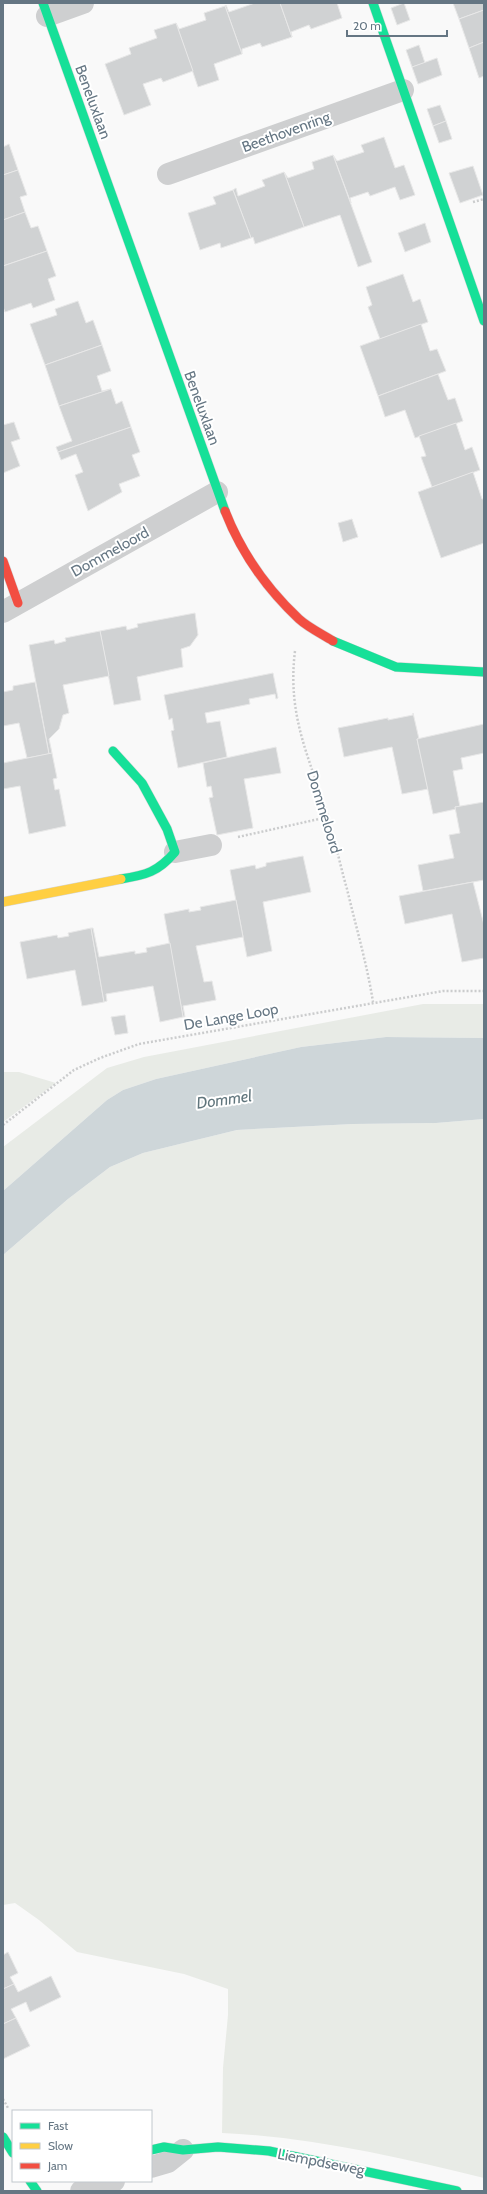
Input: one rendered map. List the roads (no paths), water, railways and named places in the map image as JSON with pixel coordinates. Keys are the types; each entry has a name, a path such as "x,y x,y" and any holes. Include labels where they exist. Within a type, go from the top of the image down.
{"street":[{"path":"45,10 84,3"},
{"path":"373,3 484,321"},
{"name":"Beneluxlaan","path":"45,10 217,492 234,534 259,575 300,620 340,645 396,667 484,672"},
{"name":"Beethovenring","path":"168,174 404,90"},
{"name":"Dommeloord","path":"11,607 217,492"},
{"path":"3,561 11,607"},
{"path":"113,750 142,783 167,829 175,852"},
{"path":"3,902 144,875 163,866 175,852 211,845"},
{"path":"3,2137 12,2151"},
{"name":"Liempdseweg","path":"152,2150 164,2147 184,2150 218,2147 270,2151 457,2191"},
{"path":"152,2167 168,2162 184,2150"},
{"path":"31,2182 36,2191"},
{"path":"81,2191 87,2182"},
{"path":"81,2191 100,2190 112,2182"}],"water":[{"name":"Dommel","path":"386,1037 484,1038 484,1119 436,1123 353,1124 237,1130 143,1153 110,1167 68,1199 3,1255 3,1191 107,1100 123,1090 156,1079 301,1047"}]}
